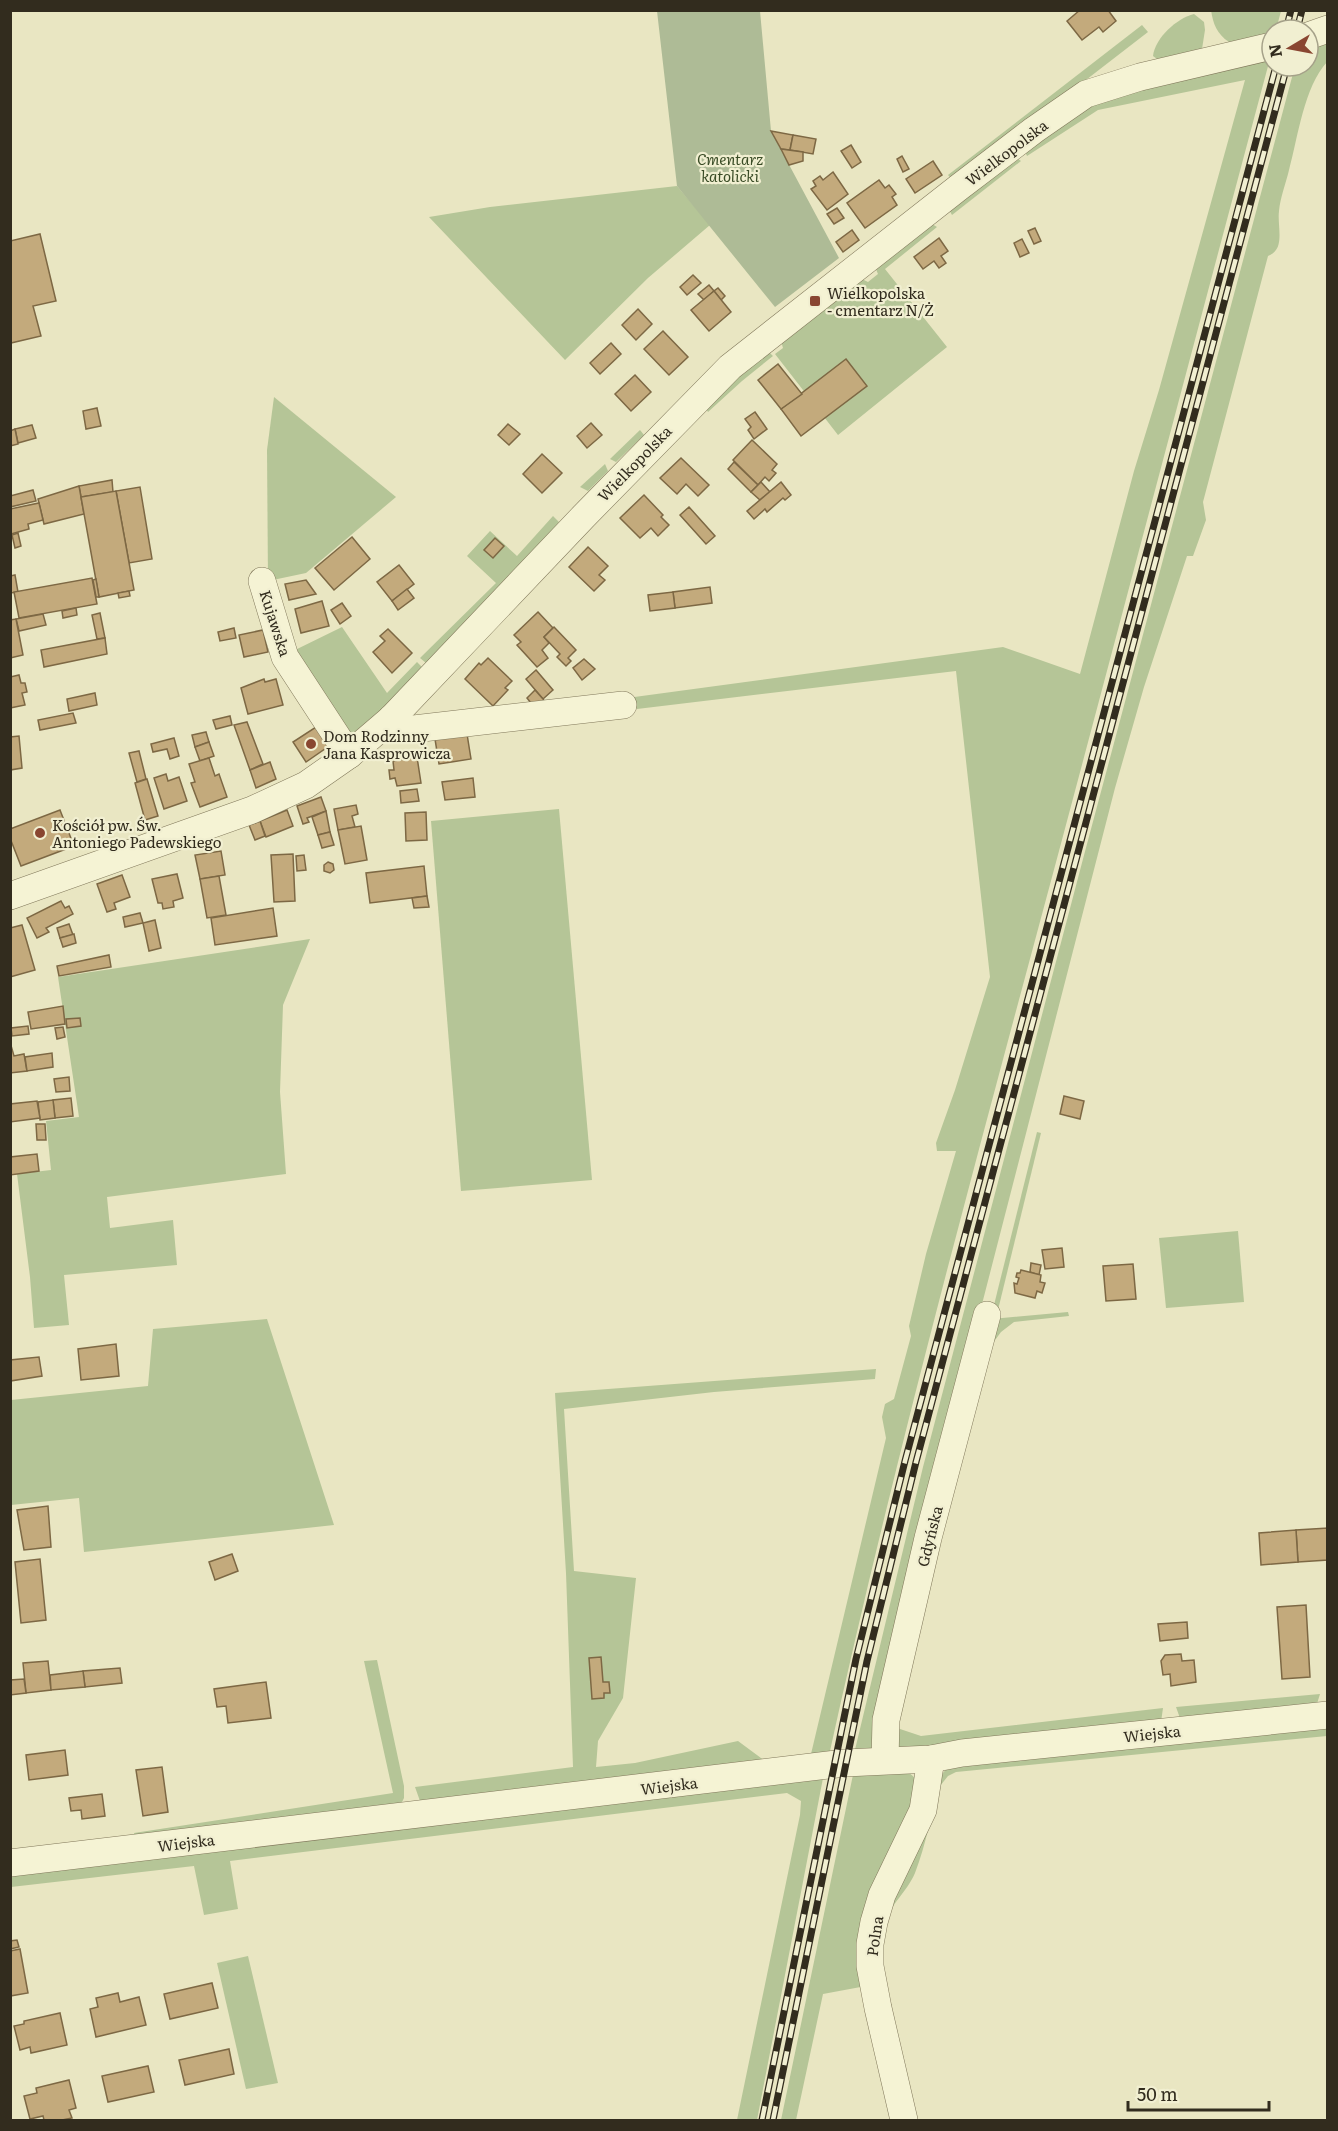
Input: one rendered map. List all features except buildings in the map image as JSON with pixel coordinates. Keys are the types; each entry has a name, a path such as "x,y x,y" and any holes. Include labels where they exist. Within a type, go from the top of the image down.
{"street":[{"name":"Wielkopolska","path":"10,896 252,810 306,785 349,755 391,719 583,517 730,367 958,188 1086,94 1140,77 1260,49"},
{"name":"Kujawska","path":"262,581 285,657 349,755"},
{"path":"391,719 405,730 623,705"},
{"name":"Gdyńska","path":"885,1760 888,1708 928,1538 987,1315"},
{"name":"Wiejska","path":"10,1863 885,1760 931,1759 974,1752 1328,1715"},
{"name":"Polna","path":"904,2121 878,2008 870,1966 870,1944 882,1895 922,1810 931,1759"}],"green space":[{"path":"1211,10 1281,11 1279,18 1260,18 1260,38 1229,42 1221,36"},
{"name":"Cmentarz katolicki","path":"657,11 760,11 771,131 839,258 775,307 677,186"},
{"path":"1194,14 1204,22 1202,49 1157,59 1153,56 1162,36 1174,24"},
{"path":"1142,25 1148,32 954,182 948,175"},
{"path":"1327,39 1327,62 1320,71 1320,42"},
{"path":"1260,58 1260,78 1265,78 938,1304 881,1531 828,1760 420,1801 415,1787 573,1767 566,1573 555,1393 876,1369 875,1379 714,1392 564,1409 574,1571 636,1578 623,1698 598,1741 596,1767 635,1763 738,1741 765,1761 811,1754 886,1438 882,1417 885,1404 894,1399 911,1336 909,1326 926,1254 956,1151 937,1151 936,1143 990,977 956,671 637,709 627,698 1003,647 1080,674 1134,471 1159,390 1245,80 1098,110 1027,156 1024,149 1095,102"},
{"path":"1292,78 1316,78 1307,98 1281,201 1279,243 1274,253 1268,256 1203,502 1206,520 1193,556 1187,556 1144,687 1115,788 939,1471 878,1746 853,1758 923,1467"},
{"path":"1014,156 1021,161 952,215 948,208"},
{"path":"677,186 710,225 648,278 565,360 429,217 490,207"},
{"path":"932,224 937,227 885,269 947,347 838,435 775,354 783,348 781,341 862,279 868,282 878,274 875,267"},
{"path":"768,351 773,356 708,412 705,407"},
{"path":"274,397 396,497 306,573 268,581 267,450"},
{"path":"640,430 644,435 616,462 610,459"},
{"path":"605,464 608,471 588,491 580,487"},
{"path":"553,516 559,522 502,587 426,663 420,658 496,583 467,556 490,531 517,556"},
{"path":"342,627 387,693 417,662 422,667 391,701 346,740 291,652"},
{"path":"559,809 592,1180 461,1191 431,821"},
{"path":"310,939 283,1005 280,1092 286,1174 107,1197 110,1228 173,1220 177,1265 64,1275 69,1325 34,1328 17,1174 51,1170 46,1121 79,1117 58,977"},
{"path":"1037,1132 1041,1133 998,1310 993,1309"},
{"path":"1238,1231 1244,1302 1166,1308 1159,1238"},
{"path":"1068,1312 1069,1316 1014,1322 1001,1332 979,1362 992,1319"},
{"path":"267,1319 334,1525 84,1552 79,1498 11,1505 11,1400 148,1386 153,1329"},
{"path":"377,1660 404,1786 404,1798 401,1804 135,1842 134,1833 393,1793 364,1661"},
{"path":"1320,1694 1316,1707 1181,1721 1176,1707"},
{"path":"1163,1708 1161,1722 905,1750 897,1748 891,1726 921,1736"},
{"path":"1327,1725 1327,1736 956,1772 948,1776 940,1786 915,1873 887,1917 882,1944 882,1968 886,1995 891,2022 918,2120 914,2120 887,2022 882,1995 878,1945 883,1910 922,1826 934,1786 945,1771 953,1765 964,1762"},
{"path":"854,1770 906,1770 915,1778 918,1786 866,1986 823,1994 796,2120 781,2120"},
{"path":"824,1773 757,2120 737,2120 800,1815 801,1801 787,1793 230,1861 238,1909 204,1915 194,1866 11,1887 10,1872"},
{"path":"248,1956 278,2083 246,2089 217,1963"}],"railway":[{"path":"1289,18 1291,10"},
{"path":"1300,18 1302,10"},
{"path":"762,2120 856,1659 905,1461 1273,78"},
{"path":"773,2120 867,1661 916,1462 1284,78"}],"place":[{"name":"Wielkopolska - cmentarz N/Ż","path":"815,301"},
{"name":"Dom Rodzinny Jana Kasprowicza","path":"311,744"},
{"name":"Kościół pw. Św. Antoniego Padewskiego","path":"40,833"}]}
